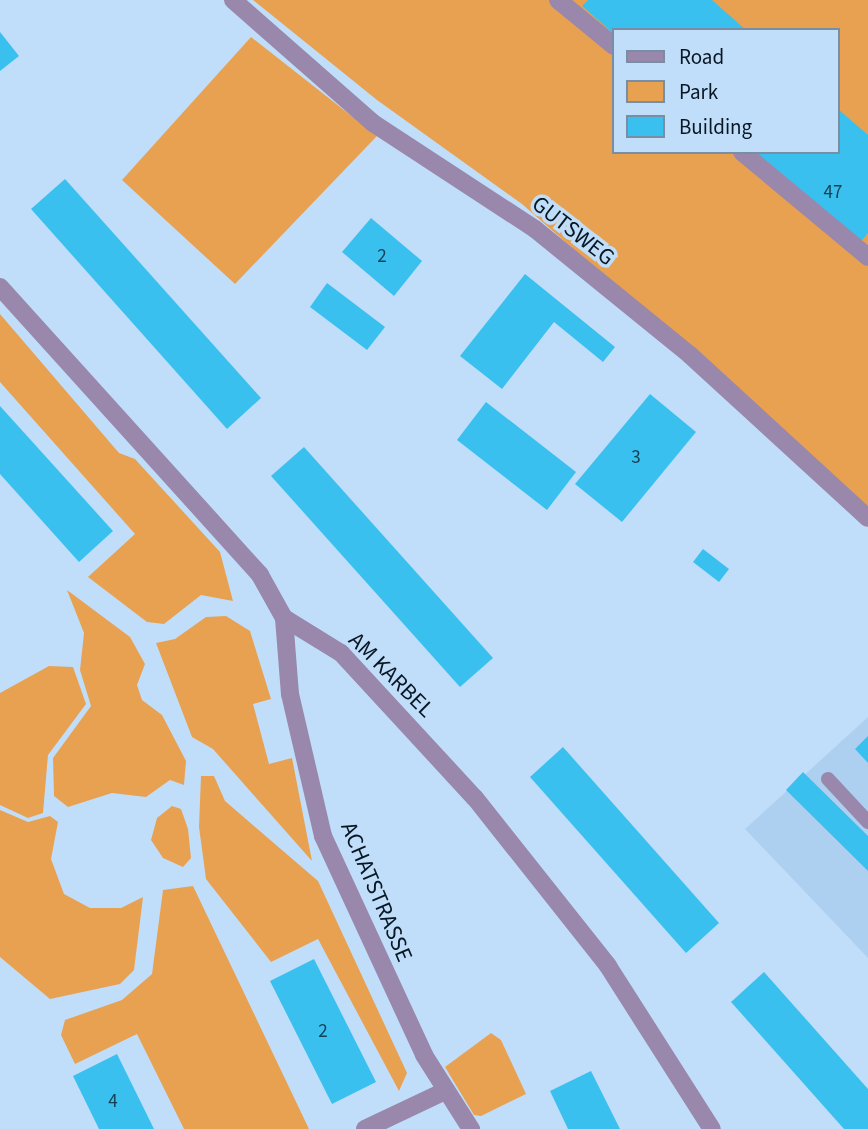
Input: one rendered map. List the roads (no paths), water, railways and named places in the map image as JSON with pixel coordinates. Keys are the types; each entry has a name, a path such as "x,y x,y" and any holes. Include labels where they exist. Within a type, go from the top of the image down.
{"street":[{"name":"GUTSWEG","path":"233,0 373,123 535,229 690,355 868,518"},
{"path":"558,0 612,44"},
{"path":"745,154 868,257"},
{"name":"AM KARBEL","path":"0,287 260,575 284,618 341,653 475,797 608,966 712,1129"},
{"name":"ACHATSTRASSE","path":"284,618 290,694 323,836 350,903 443,1092 471,1129"},
{"path":"365,1129 443,1092"}],"lane":[{"path":"828,779 868,822"}]}
